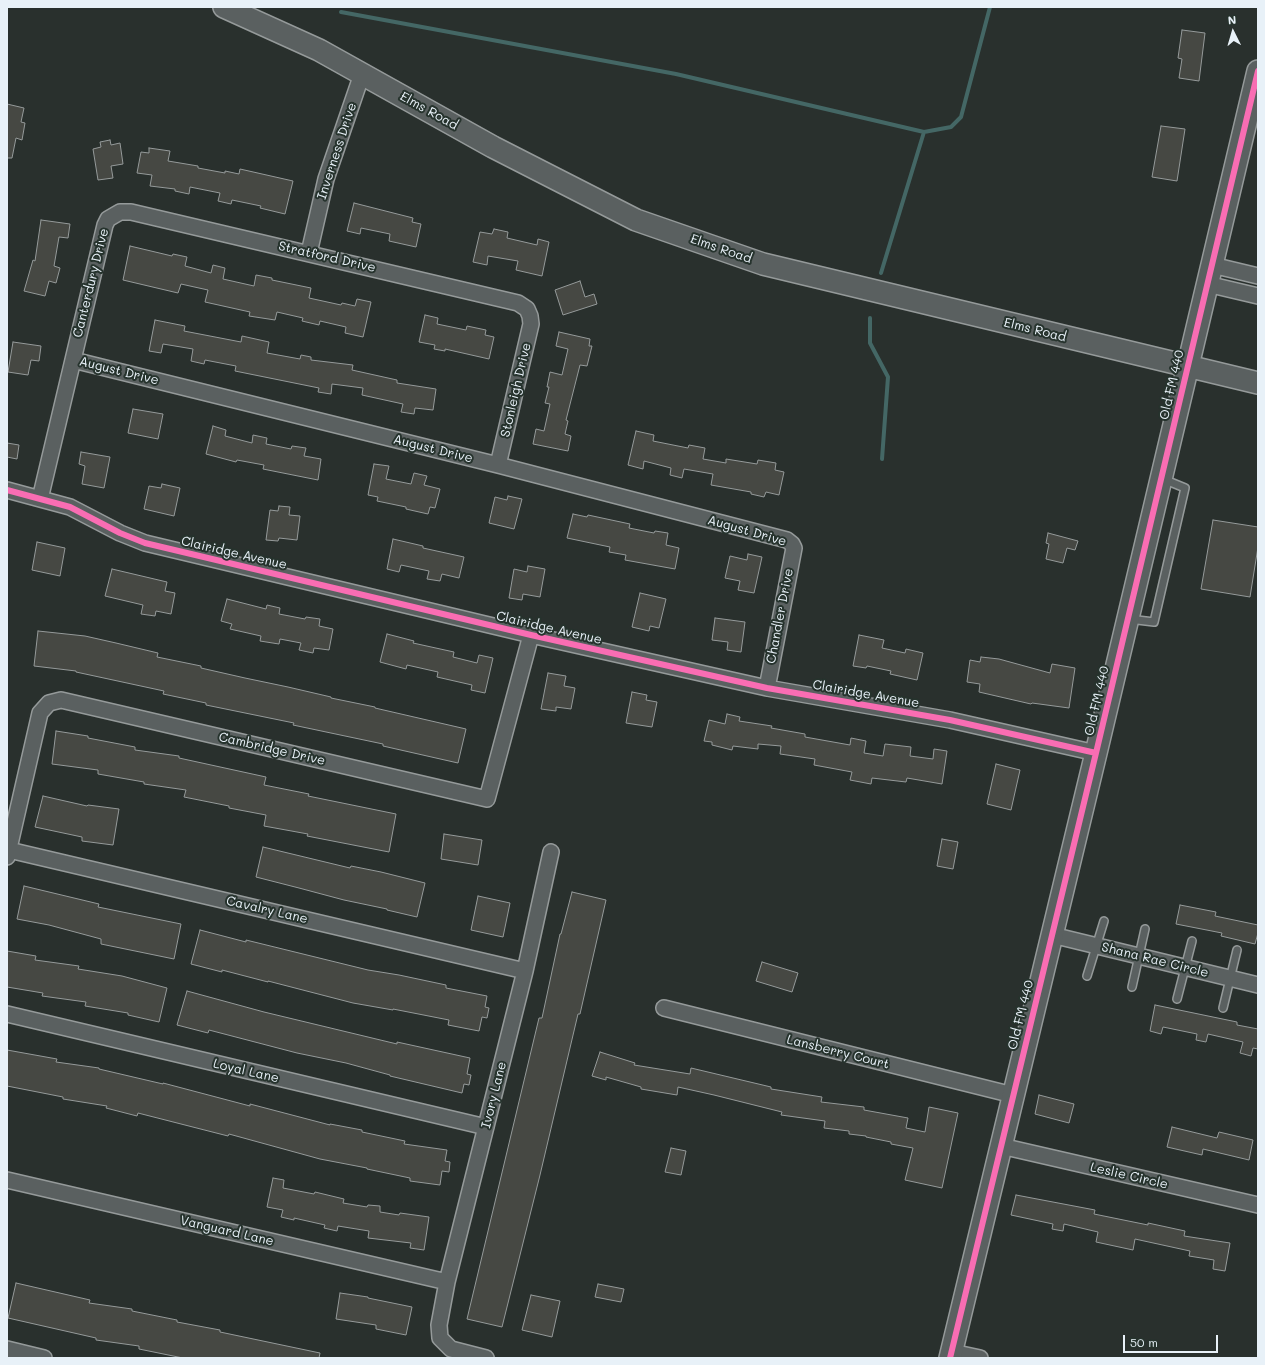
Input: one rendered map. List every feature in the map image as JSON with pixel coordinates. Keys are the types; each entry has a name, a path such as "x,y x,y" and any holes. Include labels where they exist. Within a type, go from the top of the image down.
{"street":[{"name":"Elms Road","path":"224,7 319,50 493,147 636,220 763,264 1258,383"},
{"name":"Old FM 440","path":"951,1355 1258,71"},
{"name":"Inverness Drive","path":"309,253 326,179 362,74"},
{"name":"Stratford Drive","path":"118,213 131,212 518,303 527,309 530,316"},
{"name":"Canterdury Drive","path":"40,499 105,225 108,219 118,213"},
{"path":"1210,275 1258,276"},
{"path":"1210,275 1258,296"},
{"name":"Stonleigh Drive","path":"498,465 531,324 530,316"},
{"name":"August Drive","path":"73,360 498,465 787,540 792,544"},
{"name":"Clairidge Avenue","path":"7,490 70,507 120,533 145,543 530,635 766,688 950,720 1096,753"},
{"name":"Chandler Drive","path":"766,688 794,548 792,544"},
{"name":"Cambridge Drive","path":"8,853 40,713 49,703 61,700 487,799 530,635"},
{"name":"Ivory Lane","path":"486,1358 451,1349 440,1338 439,1325 447,1282 525,970 552,852"},
{"name":"Cavalry Lane","path":"8,853 525,970"},
{"name":"Shana Rae Circle","path":"1052,935 1258,985"},
{"name":"Lansberry Court","path":"664,1008 1013,1095"},
{"name":"Loyal Lane","path":"7,1014 486,1127"},
{"name":"Leslie Circle","path":"1001,1146 1258,1205"},
{"name":"Vanguard Lane","path":"7,1180 447,1282"},
{"path":"7,1349 44,1358"},
{"path":"951,1355 980,1358"}],"lane":[{"path":"1087,976 1104,921"},
{"path":"1132,987 1145,929"},
{"path":"1177,999 1192,941"},
{"path":"1223,1008 1237,950"}],"building":[{"path":"1182,30 1205,33 1199,81 1179,78 1182,59 1178,58"},
{"path":"7,104 24,108 21,122 25,123 22,140 16,138 12,158 7,158"},
{"path":"1161,126 1185,129 1177,181 1152,177"},
{"path":"110,140 111,145 120,143 123,164 111,166 113,178 98,180 93,149 101,147 100,142"},
{"path":"149,148 170,151 168,161 198,166 198,168 239,174 240,169 293,181 285,214 260,208 261,206 232,200 231,204 218,201 220,193 190,187 189,194 175,191 175,189 150,186 152,175 137,173 141,152 149,153"},
{"path":"354,203 413,218 412,222 421,224 416,247 389,241 390,234 361,228 360,234 347,231"},
{"path":"41,220 70,224 68,238 59,237 54,266 60,268 56,283 49,281 45,296 24,291 33,260 35,261"},
{"path":"494,229 508,232 507,238 537,245 538,239 549,242 542,276 516,270 518,261 488,256 487,265 473,262 480,232 492,234"},
{"path":"130,246 172,256 173,254 187,257 185,266 211,273 213,265 225,268 223,279 254,286 256,275 311,288 309,298 341,305 342,303 355,306 357,299 371,302 363,337 345,333 346,327 320,321 319,325 302,321 303,318 277,312 275,320 249,316 250,312 205,302 208,290 181,284 178,293 123,280"},
{"path":"580,281 585,297 594,294 597,304 563,315 555,290"},
{"path":"425,315 438,318 437,324 466,330 467,326 486,330 485,335 494,337 489,359 445,349 445,351 434,349 435,345 419,342"},
{"path":"155,320 185,326 184,331 241,342 242,336 269,342 267,353 300,359 301,355 311,357 311,360 353,365 352,370 397,380 397,383 436,389 433,410 415,408 414,414 401,412 403,404 362,395 363,388 332,384 331,394 318,392 319,388 235,371 236,366 205,360 204,364 191,361 193,349 163,344 161,353 149,351"},
{"path":"559,332 590,339 589,346 592,346 587,366 580,365 566,420 568,421 565,434 571,436 568,451 533,444 536,429 544,431 550,404 545,403 549,387 547,387 550,372 562,375 568,349 556,346"},
{"path":"13,342 41,346 39,361 31,360 28,375 8,372"},
{"path":"133,409 163,414 158,439 128,433"},
{"path":"213,426 226,430 225,436 252,443 253,435 267,438 266,444 291,449 292,446 306,448 304,456 321,459 318,480 263,469 264,465 237,460 236,462 206,454"},
{"path":"636,431 654,435 653,441 688,448 689,445 705,448 703,459 726,463 726,459 757,464 758,460 776,463 775,470 784,472 779,495 766,492 764,497 751,494 751,492 711,485 713,474 684,469 682,478 670,475 671,468 644,461 643,469 628,465"},
{"path":"7,443 19,445 17,459 7,457"},
{"path":"81,452 110,457 104,488 82,484 85,466 79,464"},
{"path":"374,464 389,466 386,479 411,484 414,473 427,476 424,485 440,489 435,508 430,507 428,514 406,509 406,507 377,501 378,497 368,495"},
{"path":"162,484 180,488 174,516 144,509 149,486 161,488"},
{"path":"508,496 522,499 514,529 489,523 495,497 507,500"},
{"path":"279,506 290,507 289,515 300,516 297,540 279,538 278,541 266,540 270,510 278,511"},
{"path":"573,514 587,517 588,515 630,524 629,528 654,533 655,531 668,533 666,545 679,548 675,569 625,560 626,555 609,552 610,547 567,538"},
{"path":"1213,520 1258,527 1258,547 1250,597 1201,589"},
{"path":"1048,533 1078,541 1075,550 1067,548 1063,563 1046,559 1049,544 1046,543"},
{"path":"393,539 423,546 423,548 464,557 459,578 442,574 440,581 427,579 429,571 401,565 399,572 387,569"},
{"path":"37,542 65,548 60,576 32,570"},
{"path":"748,554 762,557 754,593 738,590 740,581 725,578 730,556 747,560"},
{"path":"528,566 545,569 540,597 523,594 522,600 509,598 514,569 527,572"},
{"path":"112,569 167,582 165,591 175,593 171,614 156,611 155,616 141,614 143,605 105,596"},
{"path":"640,593 666,599 659,628 650,626 649,631 632,627"},
{"path":"227,599 266,609 267,605 280,608 279,614 305,619 306,617 320,619 319,626 333,629 329,650 314,648 313,653 299,650 301,643 280,639 279,644 260,641 261,636 230,629 232,624 221,621"},
{"path":"715,618 745,622 741,652 727,650 728,642 712,640"},
{"path":"38,631 85,636 116,643 158,653 157,657 201,666 201,668 466,729 458,763 383,746 383,744 293,725 294,723 206,705 206,703 163,694 164,691 76,671 34,666"},
{"path":"387,634 414,641 413,643 454,652 453,657 477,663 479,655 493,658 485,693 471,690 472,685 437,677 438,672 407,665 406,669 380,662"},
{"path":"859,635 884,640 882,648 905,653 906,649 923,653 917,680 890,674 891,671 867,666 866,668 853,666"},
{"path":"981,657 999,659 1050,673 1052,664 1075,668 1069,708 1031,704 979,692 980,684 967,682 970,660 980,662"},
{"path":"548,673 566,676 564,686 575,688 571,709 556,707 556,711 541,709"},
{"path":"632,692 647,695 646,700 657,702 652,727 626,723"},
{"path":"727,714 740,717 739,721 772,726 771,728 805,734 805,737 850,745 851,738 866,741 864,753 883,756 885,744 911,747 910,756 933,759 934,749 947,751 942,784 907,778 906,782 872,778 871,784 850,780 852,772 814,765 815,759 780,754 781,746 758,744 758,749 733,746 732,750 712,745 712,742 704,741 709,720 725,724"},
{"path":"56,731 88,736 88,738 135,747 135,750 179,756 179,758 266,777 264,785 309,794 308,796 396,814 389,852 264,826 266,815 184,797 186,790 144,784 144,782 98,774 98,770 52,764"},
{"path":"996,764 1020,770 1011,810 987,804"},
{"path":"43,796 87,806 119,809 113,845 82,841 82,837 35,827"},
{"path":"444,834 482,840 478,865 441,859"},
{"path":"942,839 958,842 953,869 937,866"},
{"path":"263,847 350,868 351,866 381,872 425,883 417,917 256,877"},
{"path":"24,886 99,904 98,907 181,924 174,959 101,944 101,939 49,925 17,919"},
{"path":"572,892 606,900 580,1014 578,1014 502,1327 467,1319 539,1018 542,1018 560,934"},
{"path":"478,896 510,903 503,937 471,930"},
{"path":"1180,905 1216,912 1215,916 1258,925 1258,933 1255,944 1221,936 1222,933 1176,924"},
{"path":"200,930 368,970 446,985 446,988 487,996 485,1007 489,1008 487,1018 482,1017 479,1031 448,1025 449,1020 353,1003 268,981 191,964"},
{"path":"7,951 36,956 35,960 79,966 78,969 122,976 167,988 159,1022 128,1015 128,1013 85,1006 86,1002 42,996 43,993 7,987"},
{"path":"762,962 798,973 792,992 756,981"},
{"path":"187,991 264,1012 397,1044 397,1042 470,1058 467,1074 471,1075 469,1085 464,1084 462,1093 209,1030 208,1033 177,1025"},
{"path":"1155,1005 1237,1022 1237,1025 1258,1029 1258,1049 1253,1048 1251,1056 1240,1053 1243,1042 1208,1034 1206,1042 1196,1040 1197,1034 1163,1027 1161,1034 1150,1031"},
{"path":"7,1050 57,1059 56,1062 99,1068 250,1106 250,1104 330,1125 362,1130 362,1132 405,1141 404,1144 447,1150 445,1161 450,1162 449,1172 442,1171 440,1185 410,1181 410,1178 320,1159 229,1134 228,1136 138,1113 137,1116 106,1108 107,1106 63,1099 63,1097 7,1086"},
{"path":"600,1052 635,1063 634,1065 690,1074 691,1068 771,1087 771,1089 822,1097 821,1102 864,1107 864,1110 908,1118 906,1128 925,1132 929,1107 958,1113 942,1188 905,1180 913,1148 891,1144 891,1142 866,1136 849,1134 849,1131 824,1128 825,1121 781,1115 782,1112 714,1095 678,1087 677,1095 641,1089 641,1087 606,1077 606,1080 592,1076"},
{"path":"1039,1095 1074,1104 1069,1123 1035,1114"},
{"path":"1172,1127 1217,1138 1219,1132 1253,1140 1249,1160 1203,1149 1202,1155 1167,1147"},
{"path":"671,1148 686,1151 681,1175 665,1172"},
{"path":"273,1178 284,1180 283,1188 314,1194 315,1192 344,1199 343,1203 367,1207 368,1205 380,1206 380,1212 429,1217 424,1250 410,1248 411,1243 368,1238 369,1231 338,1226 337,1231 324,1228 325,1225 294,1218 294,1220 281,1217 283,1210 267,1207"},
{"path":"1016,1195 1095,1210 1094,1214 1185,1231 1184,1236 1230,1243 1225,1271 1213,1269 1214,1260 1189,1256 1190,1251 1135,1239 1133,1250 1096,1242 1098,1232 1064,1224 1063,1231 1052,1229 1053,1224 1011,1215"},
{"path":"16,1283 90,1300 89,1303 132,1309 132,1311 177,1320 177,1322 220,1330 220,1332 320,1353 319,1358 183,1358 139,1349 139,1346 96,1340 96,1338 8,1318"},
{"path":"598,1284 624,1289 621,1302 595,1297"},
{"path":"340,1293 368,1297 412,1307 406,1335 376,1329 376,1325 336,1319"},
{"path":"531,1295 560,1301 552,1337 522,1330"}],"waterway":[{"path":"341,12 676,74 924,132 951,127 961,117 990,7"},
{"path":"881,273 924,132"},
{"path":"870,318 870,343 888,377 882,459"}],"cycle path":[{"path":"950,1358 1258,71"},
{"path":"7,490 70,507 120,533 145,543 531,635 767,688 950,720 1096,753"}]}
